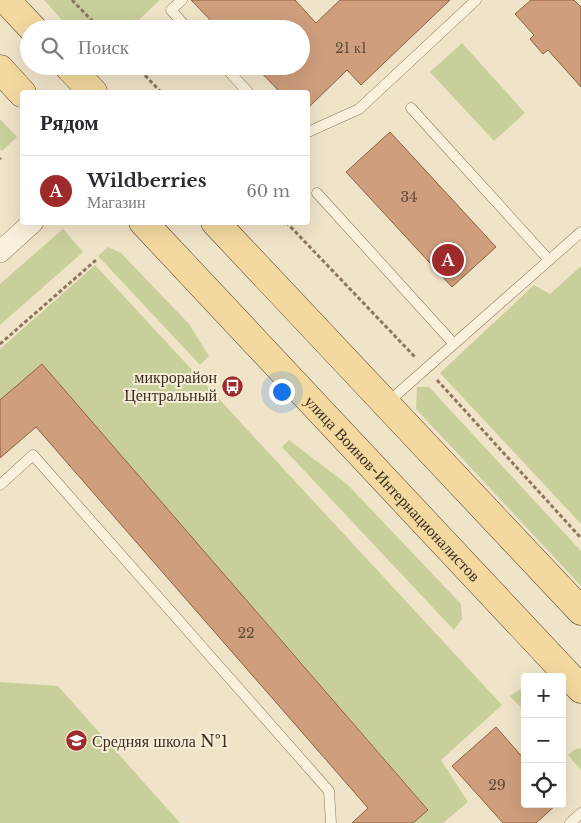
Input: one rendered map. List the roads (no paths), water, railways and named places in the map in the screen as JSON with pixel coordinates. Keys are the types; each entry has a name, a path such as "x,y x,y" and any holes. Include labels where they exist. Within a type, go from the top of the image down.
{"main road":[{"path":"6,0 25,20"},
{"path":"0,69 20,91"},
{"path":"77,75 91,90"},
{"name":"улица Воинов-Интернационалистов","path":"146,225 581,689"},
{"path":"218,225 581,611"}],"street":[{"path":"0,252 30,225"}],"lane":[{"path":"180,20 171,10 182,0"},
{"path":"310,131 359,109 476,0"},
{"path":"232,75 246,90"},
{"path":"411,108 549,260"},
{"path":"317,193 454,344"},
{"path":"386,404 581,232"},
{"path":"0,485 32,455 329,791 330,823"},
{"path":"570,823 581,814"}],"place":[{"name":"Wildberries","path":"448,260"},
{"name":"микрорайон Центральный","path":"233,386"},
{"name":"Средняя школа №1","path":"76,741"}]}
